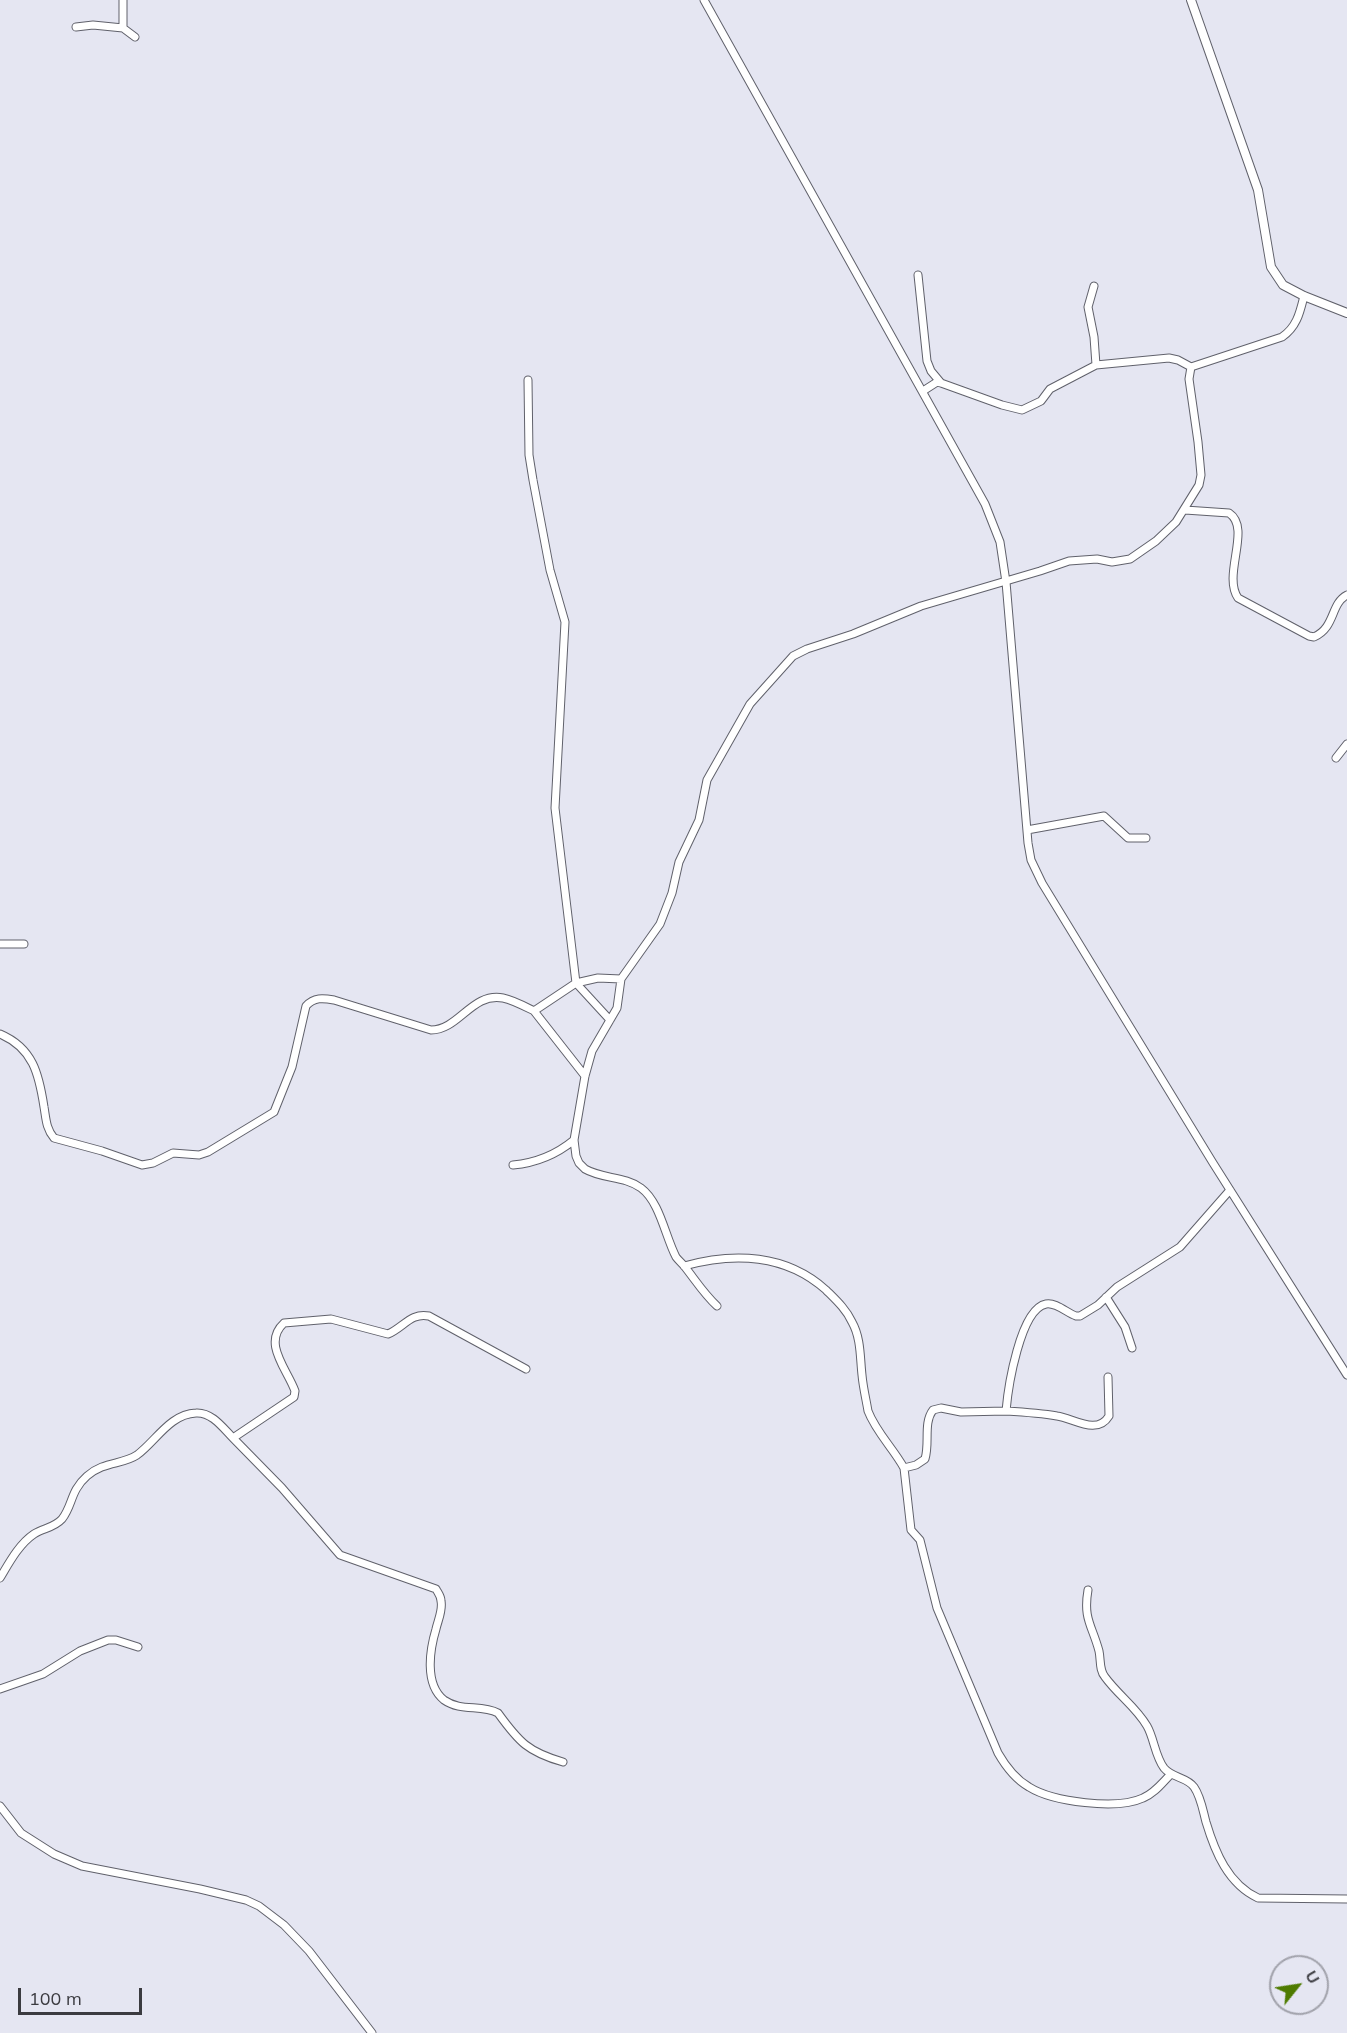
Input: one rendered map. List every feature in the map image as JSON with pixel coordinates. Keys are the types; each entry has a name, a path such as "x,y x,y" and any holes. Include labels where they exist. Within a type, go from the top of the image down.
{"street":[{"path":"123,0 123,28"},
{"path":"704,0 985,504 1000,542 1006,582 1031,860 1042,883 1230,1190 1347,1375"},
{"path":"1191,0 1258,190 1271,267 1283,285 1347,313"},
{"path":"76,27 93,25 123,28 135,37"},
{"path":"918,275 927,361 931,371 941,383"},
{"path":"1094,286 1088,307 1095,337 1096,364"},
{"path":"923,391 935,383 941,383 1022,410 1039,402 1050,389 1096,364 1169,358 1191,367 1282,337 1290,332 1298,318 1304,296"},
{"path":"717,1306 703,1293 678,1260 664,1231 656,1207 646,1193 635,1184 585,1169 576,1156 574,1140 585,1076 592,1051 618,1002 621,979 660,924 672,893 679,862 699,820 707,780 750,704 793,656 921,606 1069,561 1097,559 1112,562 1130,559 1163,535 1185,510 1199,485 1201,474 1189,379 1191,367"},
{"path":"528,380 529,455 550,570 565,622 555,808 576,983 610,1020"},
{"path":"1185,510 1233,515 1238,531 1232,582 1235,593 1239,598 1309,636 1317,636 1326,629 1340,599 1347,595"},
{"path":"1336,758 1347,744"},
{"path":"1027,830 1104,816 1128,838 1146,838"},
{"path":"0,944 24,945"},
{"path":"534,1011 576,983 598,978 621,979"},
{"path":"0,1034 21,1045 30,1057 42,1093 47,1126 54,1138 102,1151 137,1164 148,1165 173,1153 204,1155 274,1112 292,1067 306,1006 314,1000 323,998 431,1030 439,1030 448,1027 482,1000 501,998 534,1011 585,1076"},
{"path":"513,1165 549,1156 564,1149 574,1140"},
{"path":"1006,1410 1016,1352 1030,1319 1040,1307 1044,1304 1054,1304 1071,1315 1080,1316 1117,1287 1180,1247 1230,1190"},
{"path":"684,1266 721,1258 755,1257 768,1260 801,1272 818,1284 840,1303 852,1321 857,1333 871,1420 892,1447 904,1468 911,1530 919,1538 936,1608 998,1753 1013,1775 1030,1788 1044,1794 1081,1802 1120,1805 1144,1798 1171,1774"},
{"path":"1106,1297 1125,1327 1132,1348"},
{"path":"233,1438 290,1400 295,1394 274,1340 277,1331 288,1322 331,1319 388,1334 411,1318 429,1316 526,1369"},
{"path":"904,1468 926,1459 929,1417 933,1410 941,1408 962,1412 1006,1410 1060,1416 1079,1424 1097,1425 1106,1421 1109,1416 1108,1377"},
{"path":"0,1578 33,1534 55,1525 63,1517 74,1490 89,1474 105,1464 134,1457 175,1420 192,1413 205,1414 213,1418 282,1488 340,1555 436,1589 440,1594 441,1607 432,1642 430,1665 433,1683 441,1696 455,1706 498,1713 521,1743 539,1754 563,1762"},
{"path":"1088,1590 1086,1616 1099,1653 1102,1672 1140,1716 1152,1736 1162,1765 1171,1774 1189,1782 1196,1789 1210,1836 1236,1884 1245,1892 1258,1898 1347,1899"},
{"path":"0,1689 43,1674 80,1651 108,1640 116,1640 138,1647"},
{"path":"0,1806 21,1833 54,1854 82,1866 200,1889 246,1900 259,1906 284,1925 309,1951 372,2033"}]}
